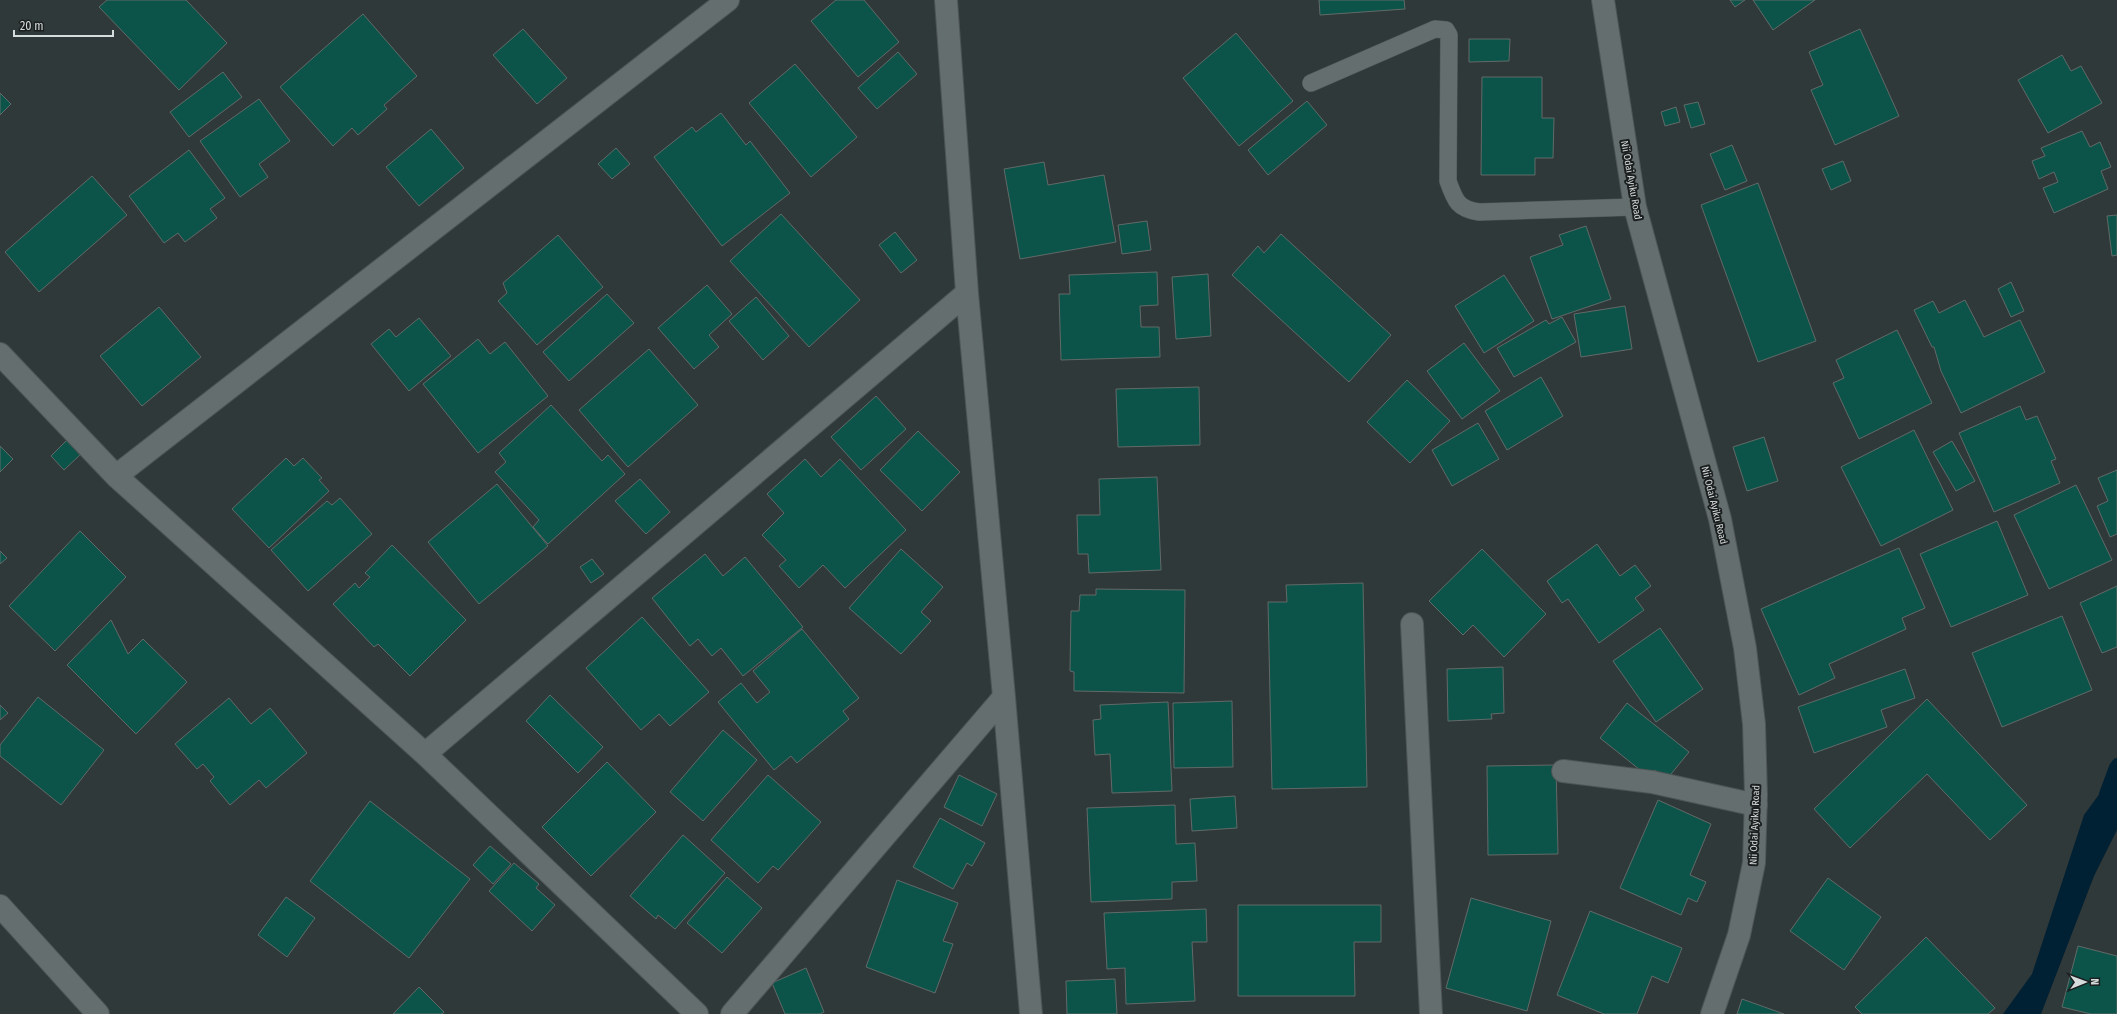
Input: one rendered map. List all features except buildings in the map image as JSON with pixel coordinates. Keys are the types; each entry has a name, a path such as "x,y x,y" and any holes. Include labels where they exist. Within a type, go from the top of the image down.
{"street":[{"path":"116,476 728,0"},
{"path":"946,0 967,293 1032,1014"},
{"name":"Nii Odai Ayiku Road","path":"1603,0 1635,207 1720,519 1745,648 1754,724 1756,805 1754,863 1738,934 1712,1014"},
{"path":"425,754 967,293"},
{"path":"0,354 116,476 425,754 697,1014"},
{"path":"1412,624 1431,1014"},
{"path":"732,1014 1004,697"},
{"path":"1563,771 1652,782 1756,805"},
{"path":"0,906 98,1014"}],"lane":[{"path":"1311,83 1435,29 1446,30 1449,36 1448,181 1454,197 1460,206 1469,211 1479,212 1635,207"}],"water":[{"path":"2117,770 2117,830 2094,876 2041,1014 2003,1014 2032,974 2084,815"}],"waterway":[{"path":"2104,794 2114,767 2117,763"}]}
